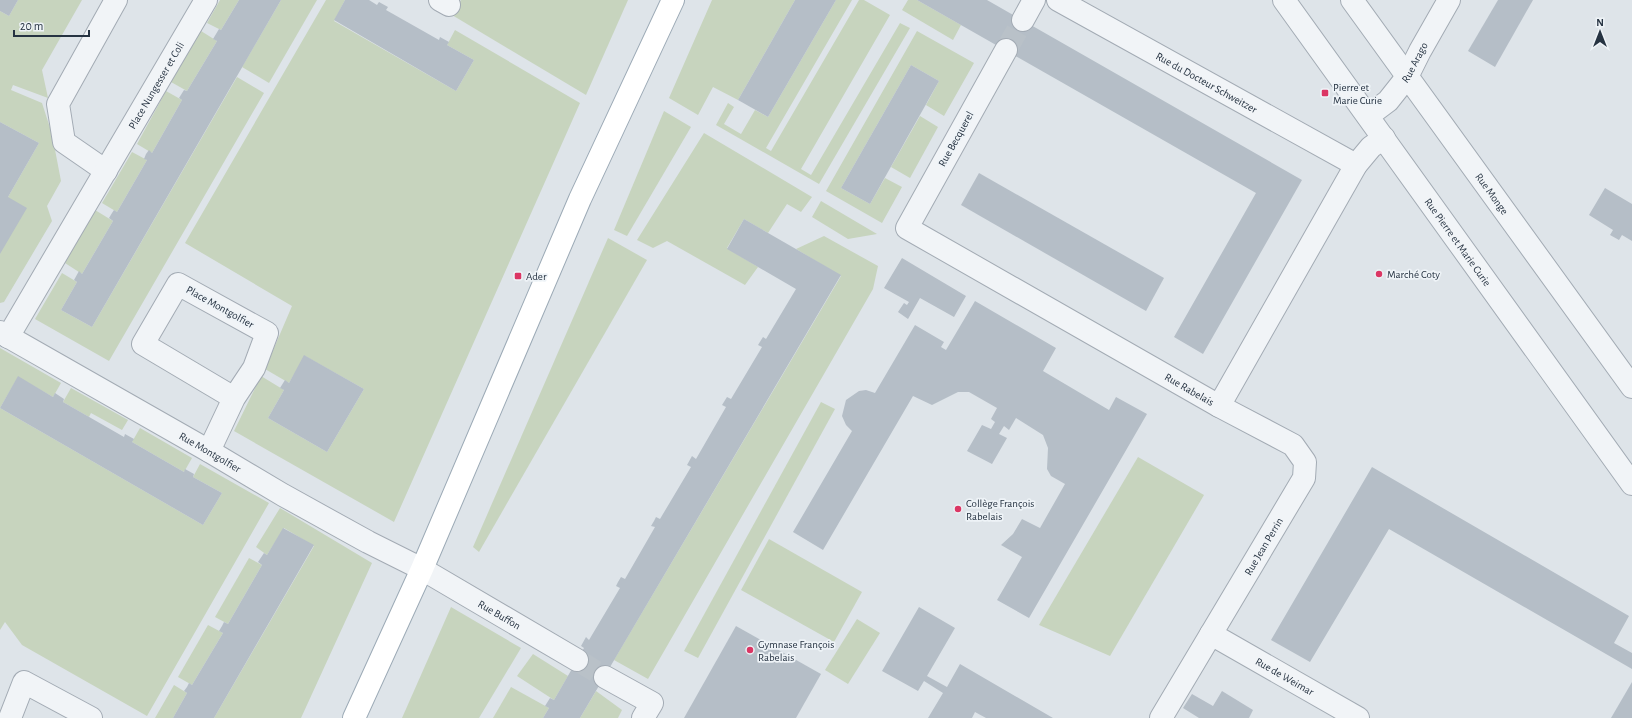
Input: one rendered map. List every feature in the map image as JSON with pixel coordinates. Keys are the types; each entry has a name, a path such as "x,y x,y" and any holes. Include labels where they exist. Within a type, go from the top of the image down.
{"main road":[{"path":"354,718 422,569 544,279 673,0"}],"street":[{"path":"106,170 64,142 58,104 116,0"},
{"name":"Place Nungesser et Coli","path":"4,335 106,170 206,0"},
{"path":"1023,20 1034,0"},
{"name":"Rue du Docteur Schweitzer","path":"1058,0 1356,165"},
{"name":"Rue Pierre et Marie Curie","path":"1284,0 1632,484"},
{"name":"Rue Monge","path":"1352,0 1631,384"},
{"name":"Rue Arago","path":"1368,116 1388,100 1407,77 1420,51 1450,0"},
{"name":"Rue Becquerel","path":"907,228 1006,50"},
{"name":"Rue Rabelais","path":"907,228 1219,406 1356,165 1371,147 1384,138"},
{"name":"Place Montgolfier","path":"210,451 234,398 254,368 267,333 178,284 142,344 234,398"},
{"name":"Rue Montgolfier","path":"4,335 210,451 289,499 368,542 422,569"},
{"name":"Rue Jean Perrin","path":"1161,718 1304,478 1305,462 1293,445 1219,406"},
{"name":"Rue Buffon","path":"422,569 577,660"},
{"name":"Rue de Weimar","path":"1211,634 1358,718"},
{"path":"604,677 652,703 643,718"},
{"path":"10,718 24,682 91,718"}],"green space":[{"path":"18,0 82,0 42,70 48,98 13,85 11,90 42,103 52,134 61,181 47,206 52,221 4,302 0,303 0,254 8,197 39,143 0,122 0,11 9,16"},
{"path":"220,0 239,0 221,30 207,23"},
{"path":"281,0 317,0 269,83 242,67"},
{"path":"326,0 345,0 334,21 456,91 474,60 447,45 455,30 580,103 394,522 234,431 261,376 284,390 268,418 327,452 364,389 305,356 289,383 265,369 292,306 185,243"},
{"path":"461,0 628,0 586,95 452,15"},
{"path":"712,0 795,0 738,100 713,87 698,115 669,98"},
{"path":"836,0 852,0 766,148 771,151 859,0 864,0 890,15 801,169 811,175 900,23 910,28 819,184 716,125 728,103 734,107 724,124 741,134 755,110 768,117"},
{"path":"908,0 917,0 961,25 953,40 902,10"},
{"path":"201,31 217,41 187,91 171,82"},
{"path":"917,31 974,63 944,116 926,105 939,81 911,65 841,188 870,204 885,178 902,187 882,223 826,191"},
{"path":"237,77 264,93 109,361 35,319 62,273 77,282 61,310 92,327"},
{"path":"166,91 182,100 152,153 137,144"},
{"path":"664,111 691,127 627,236 614,230"},
{"path":"920,116 938,127 910,178 891,167"},
{"path":"704,133 812,197 801,212 787,204 768,233 744,219 727,248 758,267 745,285 667,241 653,248 637,240"},
{"path":"132,152 147,160 117,212 102,203"},
{"path":"821,201 877,234 848,239 812,217"},
{"path":"95,210 113,221 82,274 65,263"},
{"path":"824,236 878,266 873,289 648,679 614,660 841,276 796,249"},
{"path":"608,238 647,260 479,552 473,547"},
{"path":"0,348 61,383 53,397 18,377 0,408"},
{"path":"71,388 128,420 122,430 91,413 89,417 63,402"},
{"path":"821,402 835,409 698,658 684,651"},
{"path":"0,408 203,525 222,493 193,477 200,464 269,503 147,716 22,645 5,622 0,630"},
{"path":"140,428 192,458 184,472 132,442"},
{"path":"1138,457 1204,495 1110,656 1039,625"},
{"path":"280,508 372,563 301,718 214,718 314,546 284,528 267,555 256,547"},
{"path":"769,539 862,592 834,642 741,590"},
{"path":"249,558 262,565 228,624 215,617"},
{"path":"451,607 521,648 479,718 402,718"},
{"path":"857,619 880,633 848,684 825,670"},
{"path":"208,625 223,633 192,685 178,677"},
{"path":"533,654 568,676 554,700 517,676"},
{"path":"174,685 187,693 173,718 155,718"},
{"path":"511,687 549,708 543,718 493,718"},
{"path":"596,691 622,710 618,718 580,718"}],"building":[{"path":"0,0 18,0 9,16 0,11"},
{"path":"239,0 281,0 92,327 61,310 77,282 74,280 79,271 82,274 113,221 109,218 114,210 117,212 147,160 144,159 146,154 149,150 152,153 182,100 179,98 184,90 187,91 217,41 213,39 219,29 221,30"},
{"path":"345,0 369,0 377,5 379,2 388,7 386,10 439,40 440,37 449,42 447,45 474,60 456,91 334,20"},
{"path":"795,0 836,0 768,117 738,100"},
{"path":"917,0 987,0 1302,180 1203,354 1174,337 1256,193"},
{"path":"1498,0 1533,0 1495,67 1468,51"},
{"path":"911,65 939,81 870,204 841,188"},
{"path":"0,122 39,143 8,197 27,208 0,254"},
{"path":"979,173 1164,278 1146,311 961,205"},
{"path":"1605,188 1632,204 1632,241 1622,235 1619,240 1610,235 1613,230 1589,215"},
{"path":"744,219 841,275 580,718 543,718 549,708 545,706 550,698 554,700 584,648 581,646 586,637 589,640 620,588 616,586 618,582 621,577 625,579 655,527 651,526 656,517 660,519 691,467 687,465 692,456 696,459 726,407 722,405 727,397 731,399 762,347 758,345 763,337 766,339 796,289 727,249"},
{"path":"902,258 966,296 954,317 920,298 908,319 898,312 904,303 907,305 909,302 884,288"},
{"path":"975,301 1056,348 1043,371 1109,410 1116,397 1147,414 1029,618 997,600 1022,557 1001,545 1013,534 1022,519 1040,528 1065,484 1051,476 1047,469 1048,448 1043,435 1016,418 1009,430 1004,426 999,434 1007,438 992,464 967,451 982,425 991,429 995,422 991,419 997,408 969,392 958,392 932,405 913,396 823,550 793,532 852,431 846,425 842,416 846,400 859,391 866,390 875,393 915,325 944,342 941,347 946,350"},
{"path":"304,355 364,389 327,452 268,418 284,390 280,388 285,380 289,383"},
{"path":"18,376 53,397 55,393 64,399 63,402 124,437 125,434 134,439 132,442 184,472 185,469 194,474 193,477 222,493 203,525 0,408"},
{"path":"1372,467 1629,616 1614,643 1632,653 1632,669 1389,529 1310,662 1271,640"},
{"path":"283,528 314,545 214,718 173,718 187,693 184,691 189,683 192,685 223,633 219,631 224,622 228,624 262,565 258,562 264,553 267,555"},
{"path":"919,607 955,628 927,676 947,687 960,664 1053,718 986,718 975,712 972,718 928,718 943,693 924,681 918,691 882,671"},
{"name":"Gymnase François Rabelais","path":"736,626 821,674 796,718 684,718"},
{"path":"1632,682 1632,718 1611,718"},
{"path":"1222,691 1253,710 1249,718 1199,718 1183,708 1192,694 1213,706"}],"tunnel":[{"path":"1006,50 1023,20"},
{"path":"577,660 605,677"}],"place":[{"name":"Pierre et Marie Curie","path":"1325,93"},
{"name":"Marché Coty","path":"1379,274"},
{"name":"Ader","path":"518,276"},
{"name":"Collège François Rabelais","path":"958,509"},
{"name":"Gymnase François Rabelais","path":"750,650"}]}
